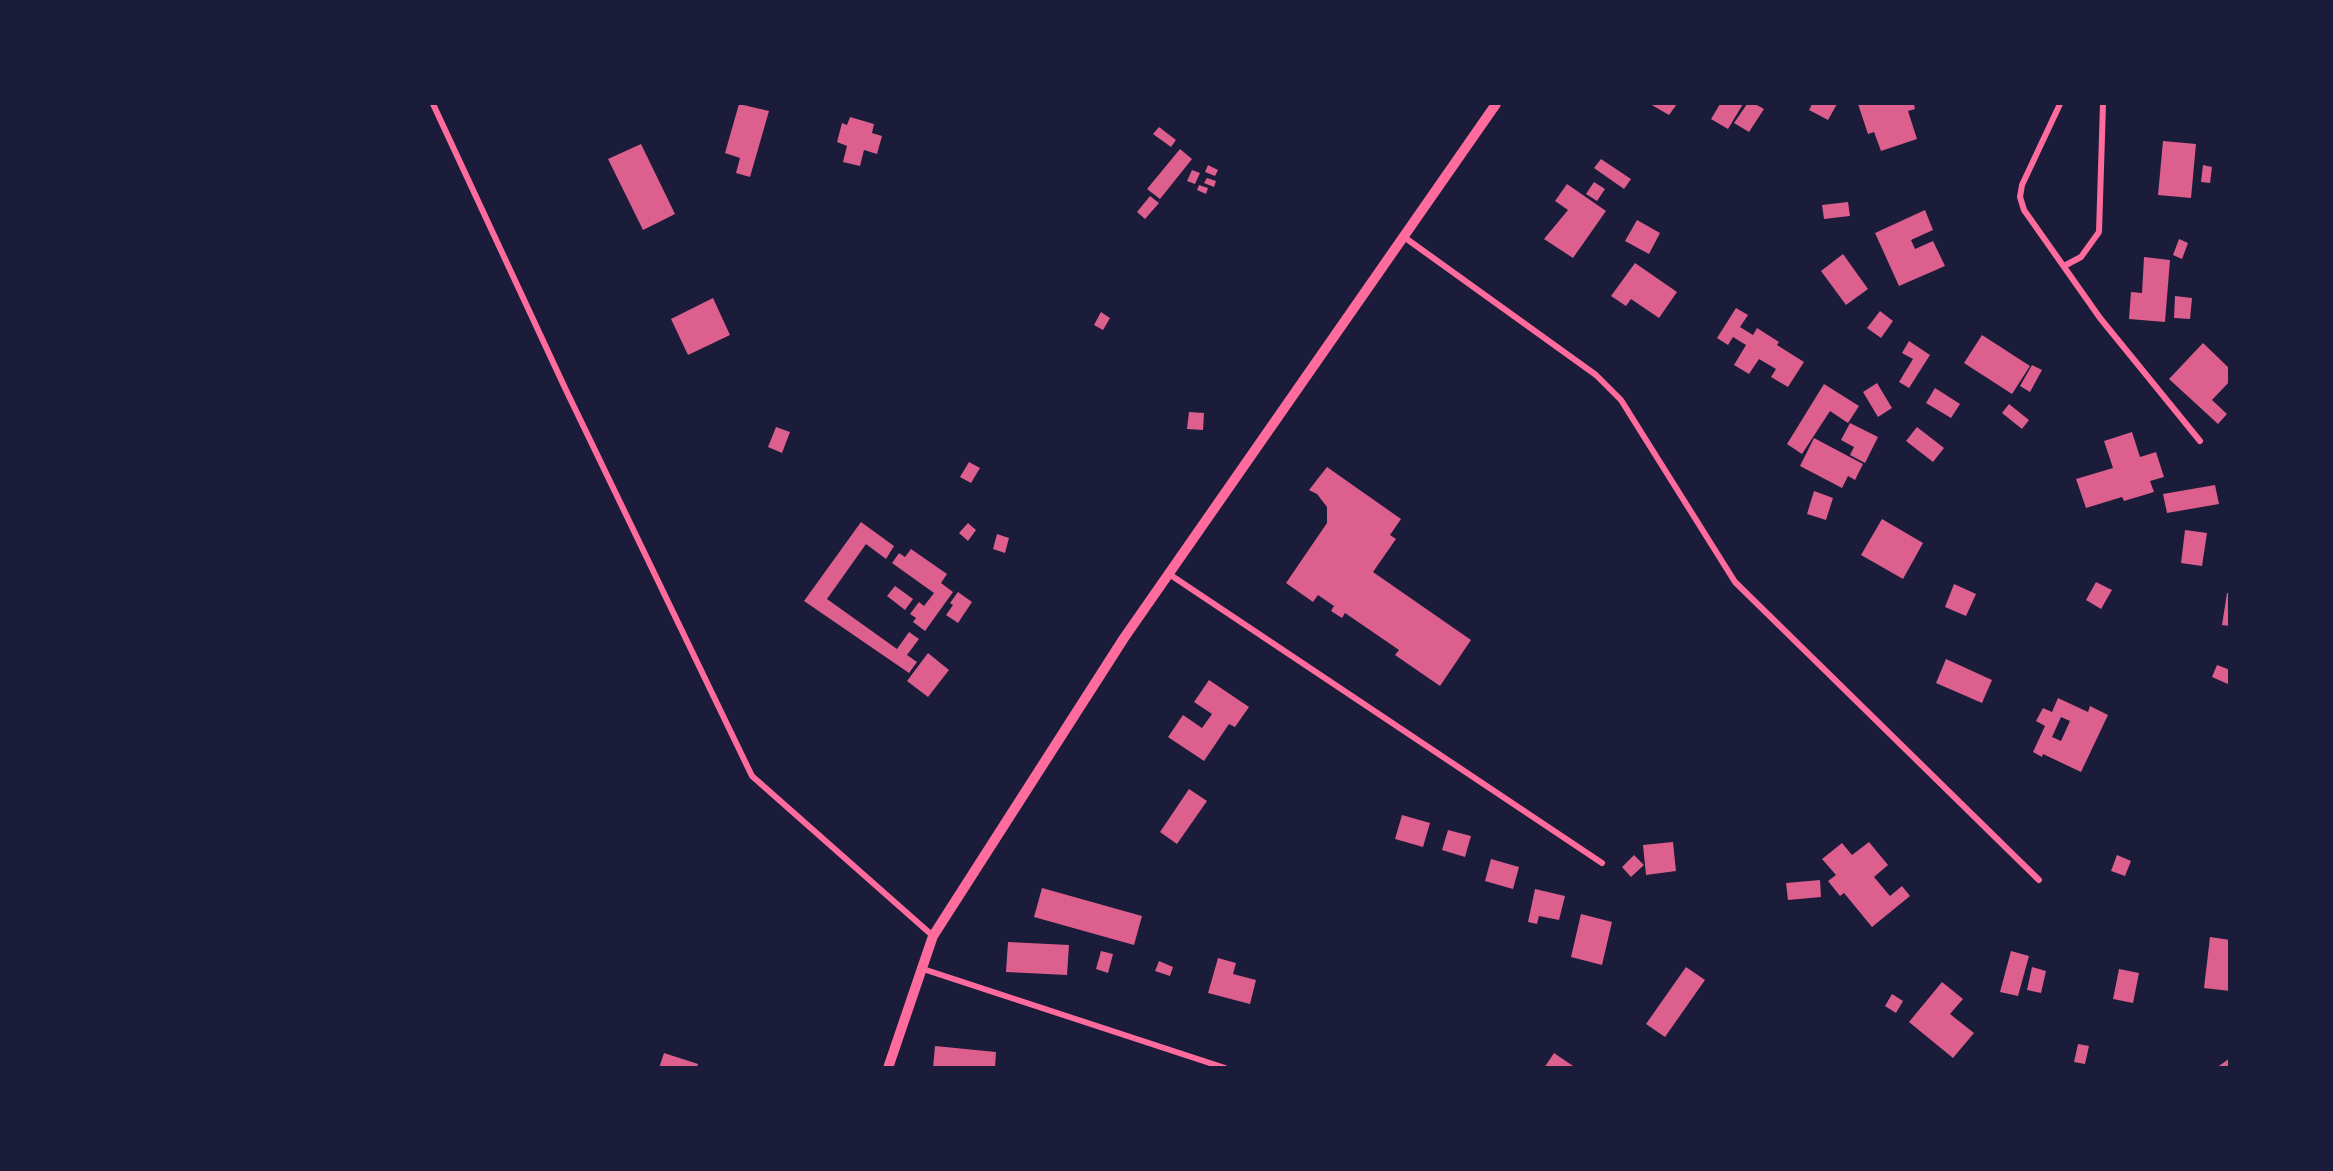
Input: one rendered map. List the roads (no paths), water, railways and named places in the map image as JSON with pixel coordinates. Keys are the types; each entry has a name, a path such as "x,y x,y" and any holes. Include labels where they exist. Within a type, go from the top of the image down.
{"street":[{"path":"434,104 571,399 752,776 933,936"},
{"path":"888,1068 920,968 933,936 1124,638 1496,104"},
{"path":"2060,104 2026,174 2020,197 2024,210 2100,318 2200,441"},
{"path":"2064,266 2081,257 2099,232 2103,104"},
{"path":"1404,237 1596,375 1620,400 1735,582 2039,880"},
{"path":"1169,574 1602,863"},
{"path":"920,968 1225,1068"}]}
